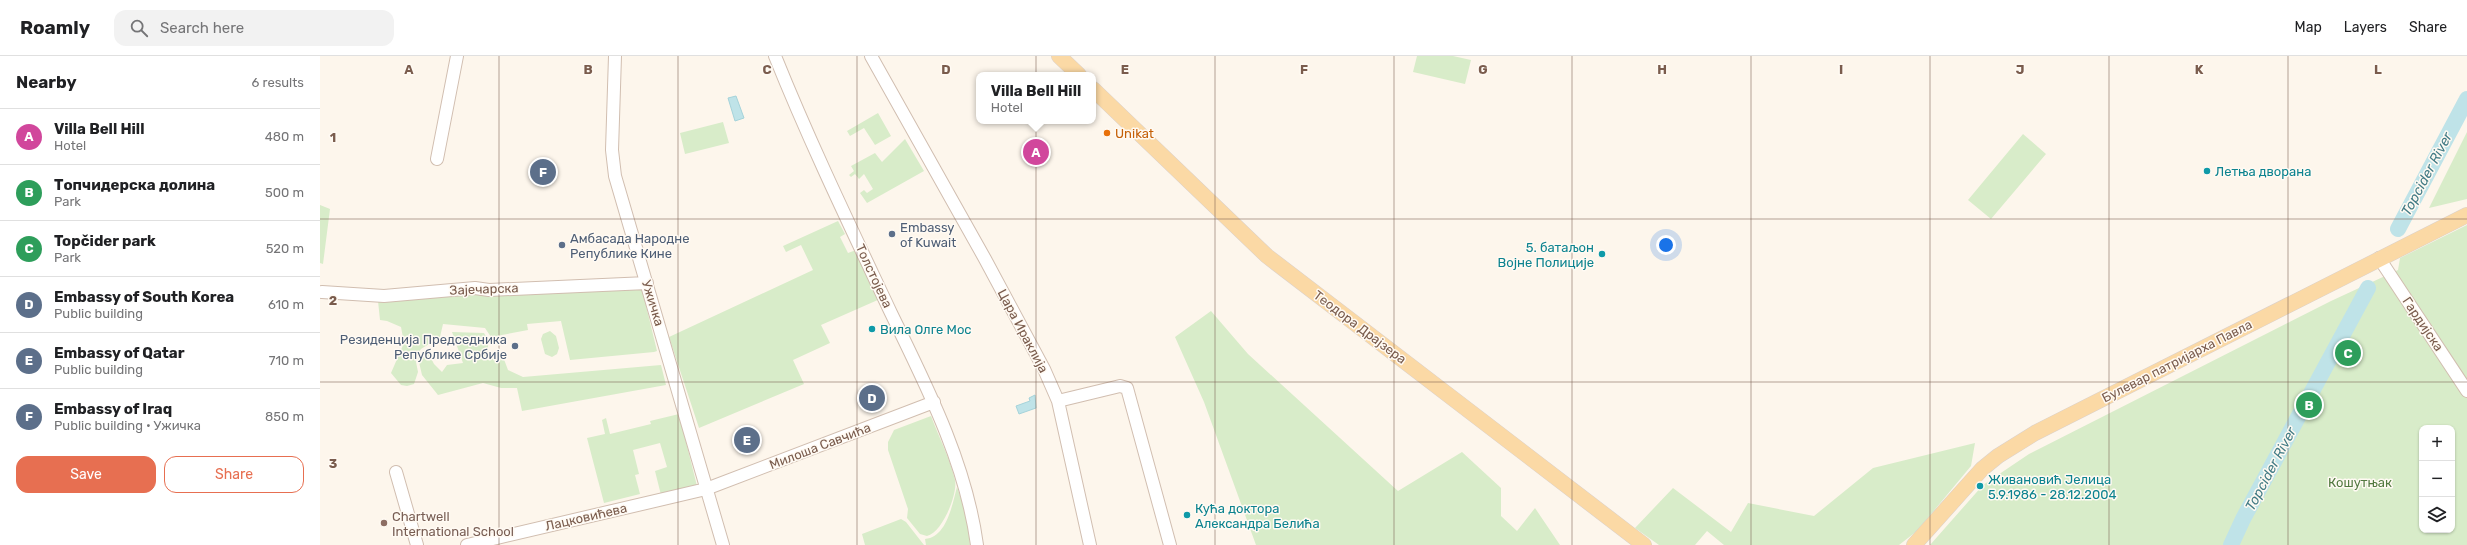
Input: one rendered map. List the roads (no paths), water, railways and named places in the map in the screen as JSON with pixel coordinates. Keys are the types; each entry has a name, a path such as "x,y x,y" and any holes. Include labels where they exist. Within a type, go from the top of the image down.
{"main road":[{"path":"1059,56 1075,72"},
{"name":"Теодора Драјзера","path":"1096,92 1267,256 1644,545"},
{"name":"Булевар патријарха Павла","path":"1914,545 1973,478 1998,456 2048,426 2467,215"}],"street":[{"path":"437,159 456,56"},
{"name":"Ужичка","path":"615,56 613,164 625,215 647,282 723,545"},
{"name":"Толстојева","path":"775,56 805,132 934,402 972,510 977,545"},
{"name":"Цара Ираклија","path":"872,56 1044,369 1058,401 1090,545"},
{"name":"Гардијска","path":"2379,258 2467,391"},
{"name":"Зајечарска","path":"322,292 384,296 475,288 489,290 647,282"},
{"path":"1058,401 1120,386 1127,388 1170,545"},
{"name":"Милоша Савчића","path":"706,489 934,402"},
{"path":"396,472 417,545"},
{"name":"Лацковићева","path":"467,545 706,489"}],"water":[{"path":"736,96 744,118 735,121 728,98"},
{"path":"1035,395 1036,408 1019,414 1016,406 1030,401 1029,398"}],"waterway":[{"name":"Topcider River","path":"2398,229 2467,99"},
{"name":"Topcider River","path":"2231,545 2243,519 2368,288"}],"place":[{"name":"Unikat","path":"1107,133"},
{"name":"Villa Bell Hill","path":"1036,152"},
{"name":"Летња дворана","path":"2207,171"},
{"name":"Embassy of Iraq","path":"543,172"},
{"name":"Embassy of Kuwait","path":"892,234"},
{"name":"Амбасада Народне Републике Кине","path":"562,245"},
{"name":"5. батаљон Војне Полиције","path":"1602,254"},
{"name":"Вила Олге Мос","path":"872,329"},
{"name":"Резиденција Председника Републике Србије","path":"515,346"},
{"name":"Topčider park","path":"2348,353"},
{"name":"Embassy of South Korea","path":"872,398"},
{"name":"Топчидерска долина","path":"2309,405"},
{"name":"Embassy of Qatar","path":"747,440"},
{"name":"Живановић Јелица 5.9.1986 - 28.12.2004","path":"1980,486"},
{"name":"Кућа доктора Александра Белића","path":"1187,515"},
{"name":"Chartwell International School","path":"384,523"}],"park label":[{"name":"Кошутњак","path":"2360,482"}]}
